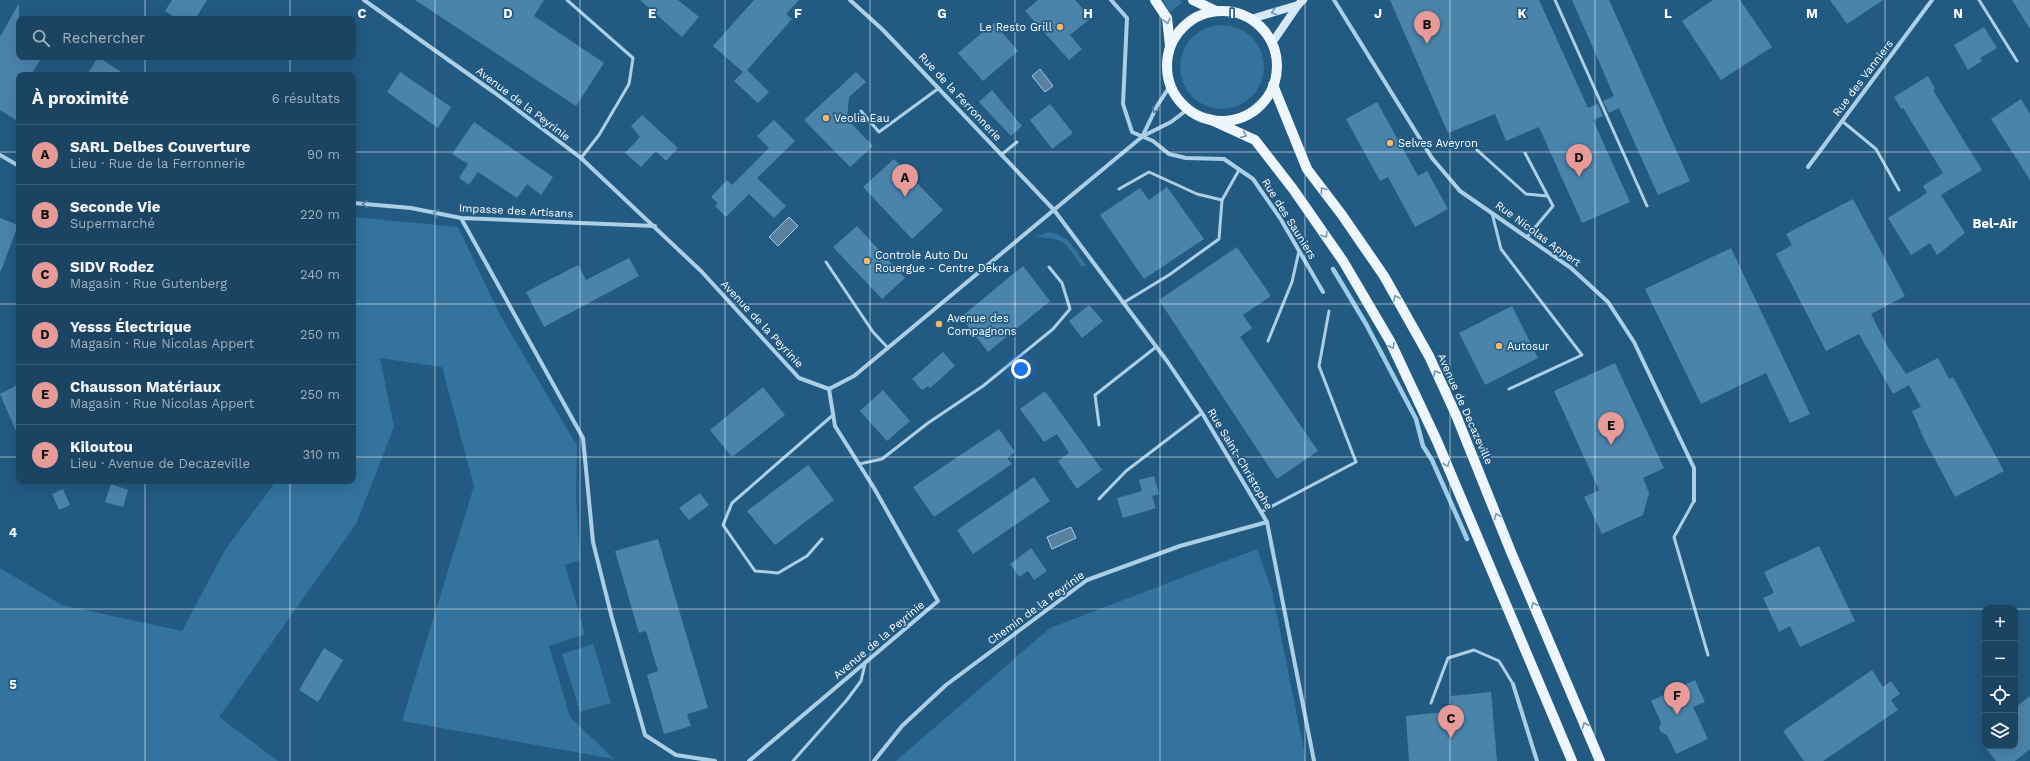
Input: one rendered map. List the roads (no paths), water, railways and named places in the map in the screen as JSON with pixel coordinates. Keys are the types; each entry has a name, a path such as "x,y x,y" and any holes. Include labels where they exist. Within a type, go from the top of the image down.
{"main road":[{"path":"1156,0 1167,18 1170,46 1166,66 1170,86 1175,95 1188,110 1255,140 1293,189 1343,261 1390,342 1437,441 1572,761"},
{"path":"1193,0 1216,11"},
{"path":"1170,46 1181,29 1188,22 1206,13 1216,11 1234,12 1251,19 1259,26 1272,43 1277,64 1273,85 1263,102 1248,114 1229,120 1209,119"},
{"name":"Avenue de Decazeville","path":"1273,85 1308,169 1384,276 1429,356 1456,415 1511,552 1600,761"}],"street":[{"name":"Avenue de la Peyrinie","path":"364,0 495,93 581,158 655,226 701,271 799,378 829,389 835,426 859,464 938,601 749,761"},
{"name":"Rue de la Ferronnerie","path":"850,0 883,30 1054,210"},
{"name":"Rue des Sauniers","path":"1111,0 1127,18 1123,104 1132,132 1153,141 1169,154 1186,158 1224,160 1253,179 1280,218 1323,292"},
{"name":"Rue Nicolas Appert","path":"1334,0 1432,158 1460,191 1571,268 1608,302 1634,342 1694,468 1694,502"},
{"name":"Rue des Vanniers","path":"1808,167 1932,0"},
{"path":"1251,19 1300,2"},
{"path":"1272,43 1300,2"},
{"path":"1143,136 1157,106 1170,86"},
{"path":"829,389 854,376 1143,136 1171,122 1188,110"},
{"path":"0,155 16,164"},
{"name":"Impasse des Artisans","path":"356,203 411,208 461,218 655,226"},
{"name":"Rue Saint-Christophe","path":"1054,210 1156,347 1202,413 1267,522 1314,761"},
{"path":"461,218 583,438 593,542 612,618 645,734 676,755 714,761"},
{"name":"Chemin de la Peyrinie","path":"874,761 902,726 946,685 1087,580 1180,546 1267,522"},
{"path":"1513,684 1537,761"}],"lane":[{"path":"567,0 633,58 628,84 599,135 581,158"},
{"path":"1555,0 1647,206"},
{"path":"1979,0 2017,61"},
{"path":"861,111 879,132 939,88"},
{"path":"1842,121 1876,149 1899,190"},
{"path":"1001,154 1017,142"},
{"path":"1477,150 1526,194 1548,196"},
{"path":"1525,153 1553,206 1527,237"},
{"path":"1123,303 1169,276 1219,239 1222,200 1239,170"},
{"path":"1119,189 1149,172 1197,194 1222,200"},
{"path":"1492,213 1500,249 1582,355 1509,389"},
{"path":"1268,341 1292,282 1299,251"},
{"path":"826,262 873,332 888,348"},
{"path":"859,464 882,458 928,423 983,386 1053,329 1070,309 1062,283 1049,267"},
{"path":"1260,512 1356,462 1320,366 1329,311"},
{"path":"1099,425 1095,395 1156,347"},
{"path":"1099,499 1126,471 1202,413"},
{"path":"822,539 807,556 778,573 755,571 723,524 732,502 833,414"},
{"path":"1694,502 1674,537 1708,655"},
{"path":"1431,703 1448,658 1474,650 1499,662 1513,684"},
{"path":"793,761 846,701 861,681 865,664"}],"waterway":[{"path":"1333,269 1366,324 1416,419 1423,446 1432,460 1467,539"}],"place":[{"name":"Le Resto Grill","path":"1060,27"},
{"name":"Seconde Vie","path":"1427,44"},
{"name":"Veolia Eau","path":"826,118"},
{"name":"Selves Aveyron","path":"1390,143"},
{"name":"Yesss Électrique","path":"1579,177"},
{"name":"SARL Delbes Couverture","path":"905,197"},
{"name":"Controle Auto Du Rouergue - Centre Dekra","path":"867,261"},
{"name":"Avenue des Compagnons","path":"939,324"},
{"name":"Autosur","path":"1499,346"},
{"name":"Chausson Matériaux","path":"1611,445"},
{"name":"Kiloutou","path":"1677,715"},
{"name":"SIDV Rodez","path":"1451,738"}],"district":[{"name":"Bel-Air","path":"1995,223"}]}
